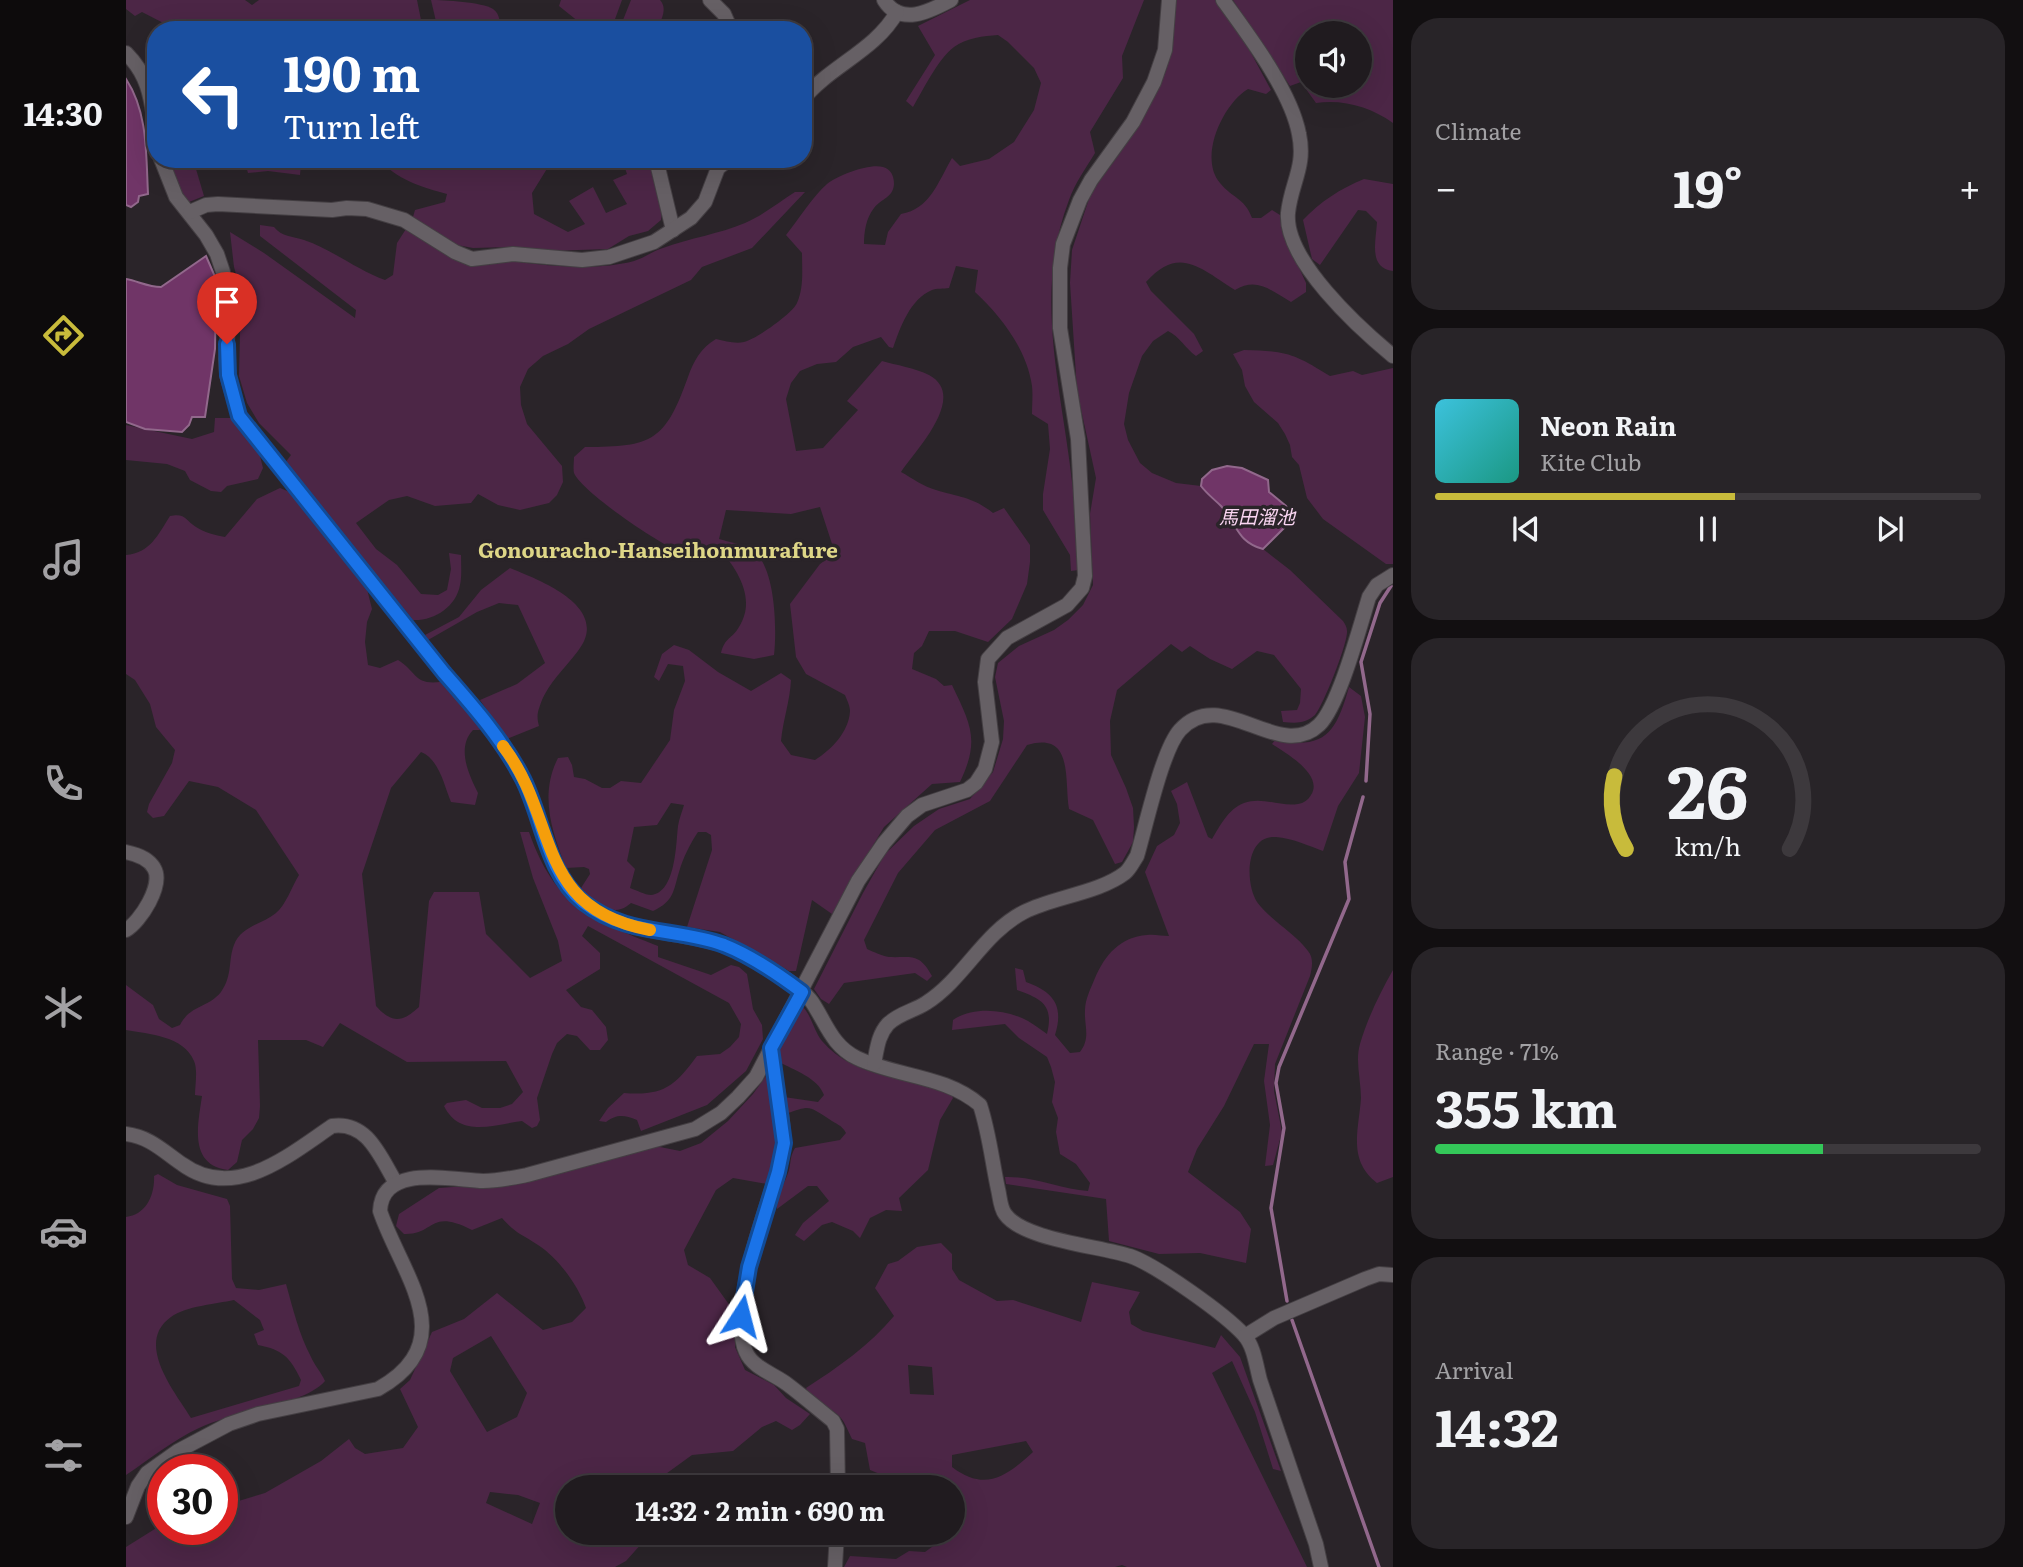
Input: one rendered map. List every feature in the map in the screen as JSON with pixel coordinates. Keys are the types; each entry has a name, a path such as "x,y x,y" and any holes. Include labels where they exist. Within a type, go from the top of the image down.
{"street":[{"path":"710,0 727,21"},
{"path":"884,0 905,16 926,13 951,0"},
{"path":"126,1517 138,1486 147,1474 177,1451 241,1419 378,1388 401,1373 409,1363 421,1334 423,1315 410,1276 380,1211 385,1193 396,1183 404,1179 432,1177 501,1180 695,1129 721,1114 755,1077 859,881 884,843 906,816 922,805 967,790 976,783 985,769 992,742 985,681 988,659 1007,638 1061,610 1082,588 1086,567 1078,439 1060,328 1060,268 1063,244 1091,180 1133,122 1154,82 1165,50 1169,0"},
{"path":"1223,0 1285,95 1299,131 1300,171 1288,214 1298,251 1306,267 1329,294 1393,356"},
{"path":"812,91 888,27 897,12"},
{"path":"126,54 141,70 147,83"},
{"path":"165,168 176,197 190,212 217,254 228,288 226,359 239,416 510,755 524,781 546,841 565,881 583,902 626,926 688,936 724,945 750,957 811,999 831,1037 841,1048 858,1059 953,1087 980,1105 1002,1206 1012,1221 1026,1229 1067,1242 1130,1256 1150,1265 1183,1287 1245,1336 1253,1352 1316,1544 1321,1567"},
{"path":"658,168 673,230"},
{"path":"190,212 206,205 218,204 332,210 367,209 404,220 455,252 472,259 513,254 582,260 609,257 654,242 673,230 699,211 718,168"},
{"path":"874,1064 881,1034 888,1025 896,1017 924,1005 938,994 1006,923 1026,911 1110,881 1129,869 1137,856 1167,755 1180,731 1188,724 1207,716 1227,717 1291,737 1305,735 1320,725 1336,698 1369,597 1377,585 1393,575"},
{"path":"126,852 144,859 154,868 157,876 148,906 134,926 126,930"},
{"path":"771,1048 784,1143 778,1172 749,1267 741,1316 743,1340 746,1352 762,1369 786,1383 833,1421 837,1429 838,1475"},
{"path":"126,1135 148,1139 190,1170 219,1179 233,1180 274,1163 332,1126 343,1125 353,1127 370,1140 378,1149 396,1183"},
{"path":"1245,1336 1274,1318 1365,1279 1379,1274 1393,1275"},
{"path":"835,1567 838,1545"}],"shaded area":[{"path":"126,0 245,0 252,5 259,0 417,0 421,21 160,21 142,12 135,16 126,9"},
{"path":"431,0 488,7 497,13 500,21 436,21"},
{"path":"561,0 622,0 614,21 578,21 559,6"},
{"path":"631,0 660,0 662,3 664,11 661,21 623,21"},
{"path":"970,0 1144,0 1122,56 1123,78 1090,132 1095,153 1069,200 1058,236 1053,272 1053,344 1073,490 1078,570 1071,571 1070,555 1043,510 1050,449 1048,424 1032,414 1032,386 1019,347 1003,323 975,292 978,270 956,266 949,288 924,294 907,315 893,348 881,337 853,347 836,362 817,364 800,371 791,383 786,399 796,451 823,448 858,410 847,401 882,361 929,375 940,384 943,396 941,409 936,423 901,472 923,485 972,501 993,513 1004,508 1030,545 1030,562 1027,584 1012,619 988,642 955,631 929,631 922,646 914,653 912,669 936,679 944,686 952,685 959,699 971,733 970,755 966,767 960,782 932,784 884,827 832,914 812,900 796,971 789,971 720,932 687,927 712,850 711,835 698,832 687,851 672,895 665,904 653,911 631,903 624,908 610,909 593,900 581,888 590,874 589,869 566,868 552,827 548,800 552,772 558,758 568,757 574,777 585,779 602,788 610,788 621,781 641,783 670,740 674,710 685,681 683,666 668,664 659,681 654,677 662,654 674,645 689,650 718,672 751,691 781,673 791,680 781,741 791,755 815,760 833,746 849,719 849,705 845,695 806,674 796,657 790,604 820,564 835,553 820,507 791,514 726,510 719,539 751,549 766,568 775,614 775,644 774,655 754,659 721,653 739,627 746,605 738,574 725,556 718,547 717,550 703,553 679,551 639,528 605,504 580,481 574,473 574,457 585,447 627,445 653,436 672,415 693,365 706,346 716,339 744,342 773,326 789,313 797,303 802,285 802,253 786,235 827,184 862,168 877,166 890,171 893,189 871,212 864,239 864,244 885,245 888,232 901,214 919,207 926,200 952,158 960,166 989,159 1014,142 1034,110 1041,83 1034,68 998,35 970,40 954,47 942,59 913,107 906,101 935,55 918,26","holes":["671,803 684,805 678,823 673,866 665,886 651,895 630,888 635,869 627,861 634,827 657,825"]},
{"path":"1170,0 1217,0 1271,90 1266,94 1248,89 1230,106 1216,132 1212,159 1214,172 1220,183 1242,202 1252,218 1261,218 1272,210 1280,215 1282,230 1306,283 1306,292 1291,302 1257,285 1243,286 1235,290 1190,264 1179,262 1158,271 1146,282 1151,291 1194,334 1203,351 1196,356 1168,331 1153,341 1142,356 1129,393 1124,424 1128,440 1140,463 1152,473 1176,483 1201,486 1221,507 1238,533 1252,546 1263,549 1290,570 1343,621 1347,631 1339,660 1324,700 1315,715 1296,723 1283,722 1281,711 1297,710 1301,689 1274,655 1257,651 1232,669 1190,646 1182,652 1171,644 1117,690 1110,721 1111,755 1133,808 1133,842 1122,862 1115,864 1093,820 1069,809 1066,772 1060,751 1053,745 1042,742 1027,745 990,801 935,830 898,873 864,940 867,949 881,955 918,960 932,976 927,981 915,973 844,983 829,1004 821,999 814,989 885,854 914,826 939,809 970,799 993,772 1003,739 1004,721 995,677 998,663 1019,646 1054,630 1068,620 1083,605 1093,585 1090,514 1096,478 1077,391 1070,283 1072,250 1091,193 1120,153 1166,71 1174,37"},
{"path":"1233,0 1393,0 1393,123 1356,106 1336,102 1316,103 1312,98 1372,98 1372,21 1295,21 1295,84 1290,86"},
{"path":"171,168 196,168 204,196 189,202 179,192"},
{"path":"247,168 301,168 300,175 268,171 248,173"},
{"path":"388,168 547,168 532,193 534,214 568,232 585,224 569,201 593,187 606,213 627,204 613,180 627,174 625,168 650,168 662,212 661,220 648,231 629,236 608,249 549,251 509,247 473,248 457,245 413,217 415,210 445,202 447,194 419,186"},
{"path":"1364,179 1393,184 1393,271 1380,265 1375,253 1377,222 1366,211 1358,210 1320,265 1312,259 1303,220 1331,196"},
{"path":"795,192 805,192 752,248 702,267 691,280 589,329 568,344 543,356 528,369 520,387 521,405 527,424 562,466 563,482 557,495 549,503 520,510 498,505 478,494 471,503 435,506 407,496 389,500 356,523 376,549 397,565 421,594 438,595 447,590 451,569 449,553 461,555 458,593 449,606 429,618 413,620 285,463 291,455 259,423 247,403 239,376 241,292 234,267 230,232 355,318 356,310 260,236 260,225 274,227 284,234 315,244 385,280 393,275 397,243 406,229 455,248 518,262 550,266 610,265 634,261 663,248 745,223"},
{"path":"1244,350 1290,355 1330,376 1353,371 1362,375 1393,368 1393,564 1386,564 1323,519 1307,498 1299,465 1292,457 1285,434 1278,423 1254,402 1245,386 1242,370 1233,354"},
{"path":"215,418 232,418 260,456 263,468 258,479 227,486 221,492 211,491 190,480 185,471 167,464 126,460 126,425 192,439 214,432"},
{"path":"280,488 292,493 366,585 372,609 367,622 365,642 368,665 380,668 398,660 420,680 440,682 476,719 480,730 473,730 465,745 468,770 478,793 475,805 451,802 437,766 421,752 391,788 362,874 376,1006 387,1016 398,1019 408,1016 419,1007 429,901 434,892 479,892 486,934 530,978 562,961 558,941 533,878 520,832 529,832 539,857 563,893 594,918 658,946 658,957 711,975 731,965 739,967 747,974 753,1009 762,1025 763,1039 746,1071 707,1105 641,1131 637,1120 628,1117 599,1121 624,1093 659,1091 675,1082 697,1056 720,1054 739,1037 741,1024 729,1003 588,926 582,936 600,953 600,969 566,990 581,1007 592,1010 606,1027 608,1040 600,1050 590,1050 577,1036 567,1034 557,1043 537,1098 540,1120 537,1126 532,1128 522,1121 468,1126 451,1116 444,1106 447,1103 466,1100 482,1108 500,1108 512,1104 523,1092 506,1061 407,1062 340,1023 323,1047 306,1040 258,1040 259,1118 242,1140 237,1162 228,1170 215,1167 201,1152 198,1130 202,1096 195,1095 194,1061 182,1046 174,1041 126,1030 126,985 153,1005 159,1019 172,1028 180,1025 184,1018 221,992 227,980 237,939 247,929 280,910 299,875 256,810 218,787 189,781 164,816 153,818 147,812 172,763 175,750 156,727 150,704 135,680 126,674 126,555 147,547 170,516 175,515 182,516 203,531 225,537 257,499"},
{"path":"510,568 567,597 578,607 585,619 587,633 580,648 546,692 538,713 539,726 507,739 480,700 517,684 545,663 518,605 499,603 477,612 428,640 425,635 459,617 481,590"},
{"path":"1349,687 1361,696 1365,717 1359,773 1338,806 1323,851 1288,839 1266,838 1258,844 1250,862 1251,884 1257,902 1302,944 1312,960 1310,976 1275,1064 1274,1091 1282,1132 1273,1165 1265,1166 1270,1125 1264,1081 1269,1044 1254,1044 1224,1106 1197,1149 1188,1172 1240,1212 1251,1229 1246,1263 1200,1253 1159,1254 1109,1241 1106,1199 1006,1184 1005,1177 1015,1177 1088,1191 1090,1183 1076,1164 1060,1154 1056,1132 1058,1118 1052,1102 1055,1082 1047,1057 1019,1038 1005,1024 952,1030 953,1020 980,1011 1000,1012 1028,1021 1047,1034 1049,1016 1044,1004 1017,990 1015,968 1023,970 1026,982 1044,990 1054,1001 1058,1016 1055,1035 1070,1053 1080,1052 1086,1037 1087,998 1109,955 1121,943 1137,936 1169,936 1145,872 1157,846 1174,835 1180,823 1177,804 1171,791 1187,782 1208,837 1212,839 1229,814 1244,803 1258,801 1291,805 1304,802 1314,787 1308,772 1272,744 1275,740 1317,740 1326,734 1339,716"},
{"path":"1393,970 1393,1177 1377,1183 1368,1174 1358,1154 1357,1132 1361,1098 1358,1057 1367,1024"},
{"path":"803,1007 822,1041 850,1063 881,1075 949,1090 953,1098 940,1120 928,1170 899,1198 902,1211 886,1210 870,1218 860,1238 853,1231 832,1222 822,1225 804,1241 795,1235 803,1223 829,1201 817,1186 808,1186 777,1209 795,1148 840,1140 846,1133 839,1125 813,1109 805,1108 786,1114 784,1097 818,1102 824,1095 811,1079 779,1062 778,1048"},
{"path":"766,1076 770,1079 777,1156 767,1184 733,1178 716,1190 684,1250 688,1265 710,1278 728,1303 735,1316 735,1347 745,1370 774,1385 786,1398 810,1414 792,1430 776,1421 762,1427 733,1451 692,1455 664,1475 555,1475 555,1545 640,1545 626,1561 615,1567 126,1567 126,1547 147,1534 147,1545 238,1545 238,1501 265,1493 321,1461 349,1439 355,1448 365,1454 403,1448 418,1427 400,1389 410,1380 432,1332 464,1319 497,1293 543,1330 572,1322 586,1308 578,1290 560,1265 545,1250 515,1231 502,1218 472,1230 447,1221 422,1231 404,1234 396,1226 399,1214 439,1188 508,1183 624,1156 655,1146 680,1151 701,1143 728,1121","holes":["491,1336 527,1393 517,1417 487,1432 450,1371 453,1358","490,1492 518,1495 540,1503 532,1524 486,1503"]},
{"path":"158,1174 177,1185 227,1199 230,1206 232,1279 236,1288 259,1290 286,1284 303,1339 325,1381 301,1397 199,1428 156,1454 147,1454 147,1461 126,1475 126,1217 144,1208 153,1190 154,1176","holes":["234,1300 260,1320 264,1330 254,1334 258,1345 274,1349 285,1356 301,1380 299,1386 191,1418 161,1368 156,1340 161,1328 177,1313"]},
{"path":"941,1243 952,1254 952,1269 959,1280 997,1301 1013,1300 1081,1322 1092,1282 1140,1292 1129,1312 1131,1324 1143,1331 1215,1348 1221,1335 1240,1357 1281,1471 1273,1469 1255,1412 1232,1361 1212,1373 1307,1567 844,1567 850,1556 896,1559 909,1551 925,1552 935,1545 965,1545 965,1475 985,1480 995,1478 1014,1468 1033,1452 1026,1441 952,1455 952,1467 964,1475 882,1475 870,1470 865,1443 852,1439 839,1416 809,1393 806,1388 864,1346 894,1316 875,1288 888,1264 898,1261 917,1247","holes":["908,1365 932,1367 934,1395 910,1394"]}],"water":[{"path":"126,79 142,120 148,194 139,196 138,202 131,207 126,205"},
{"path":"206,256 216,279 216,293 215,349 205,417 192,417 182,432 145,429 126,422 126,279 161,287"},
{"name":"馬田溜池","path":"1227,466 1242,468 1268,480 1269,492 1286,506 1294,518 1263,549 1248,542 1238,532 1221,506 1201,486 1202,479 1212,470"}],"waterway":[{"path":"1366,781 1370,714 1361,662 1380,603 1391,586"},
{"path":"1287,1301 1271,1208 1284,1128 1276,1083 1279,1067 1349,899 1345,862 1363,797"},
{"path":"1292,1320 1379,1567"}],"slow traffic":[{"path":"503,746 524,781 546,841 565,881 583,902 604,915 626,926 650,930"}],"district":[{"name":"Gonouracho-Hanseihonmurafure","path":"658,548"}],"route":[{"path":"227,344 228,375 239,416 510,755 524,781 546,841 565,881 583,902 626,926 724,945 750,957 802,992 771,1048 784,1143 778,1172 749,1267 741,1316"}]}
